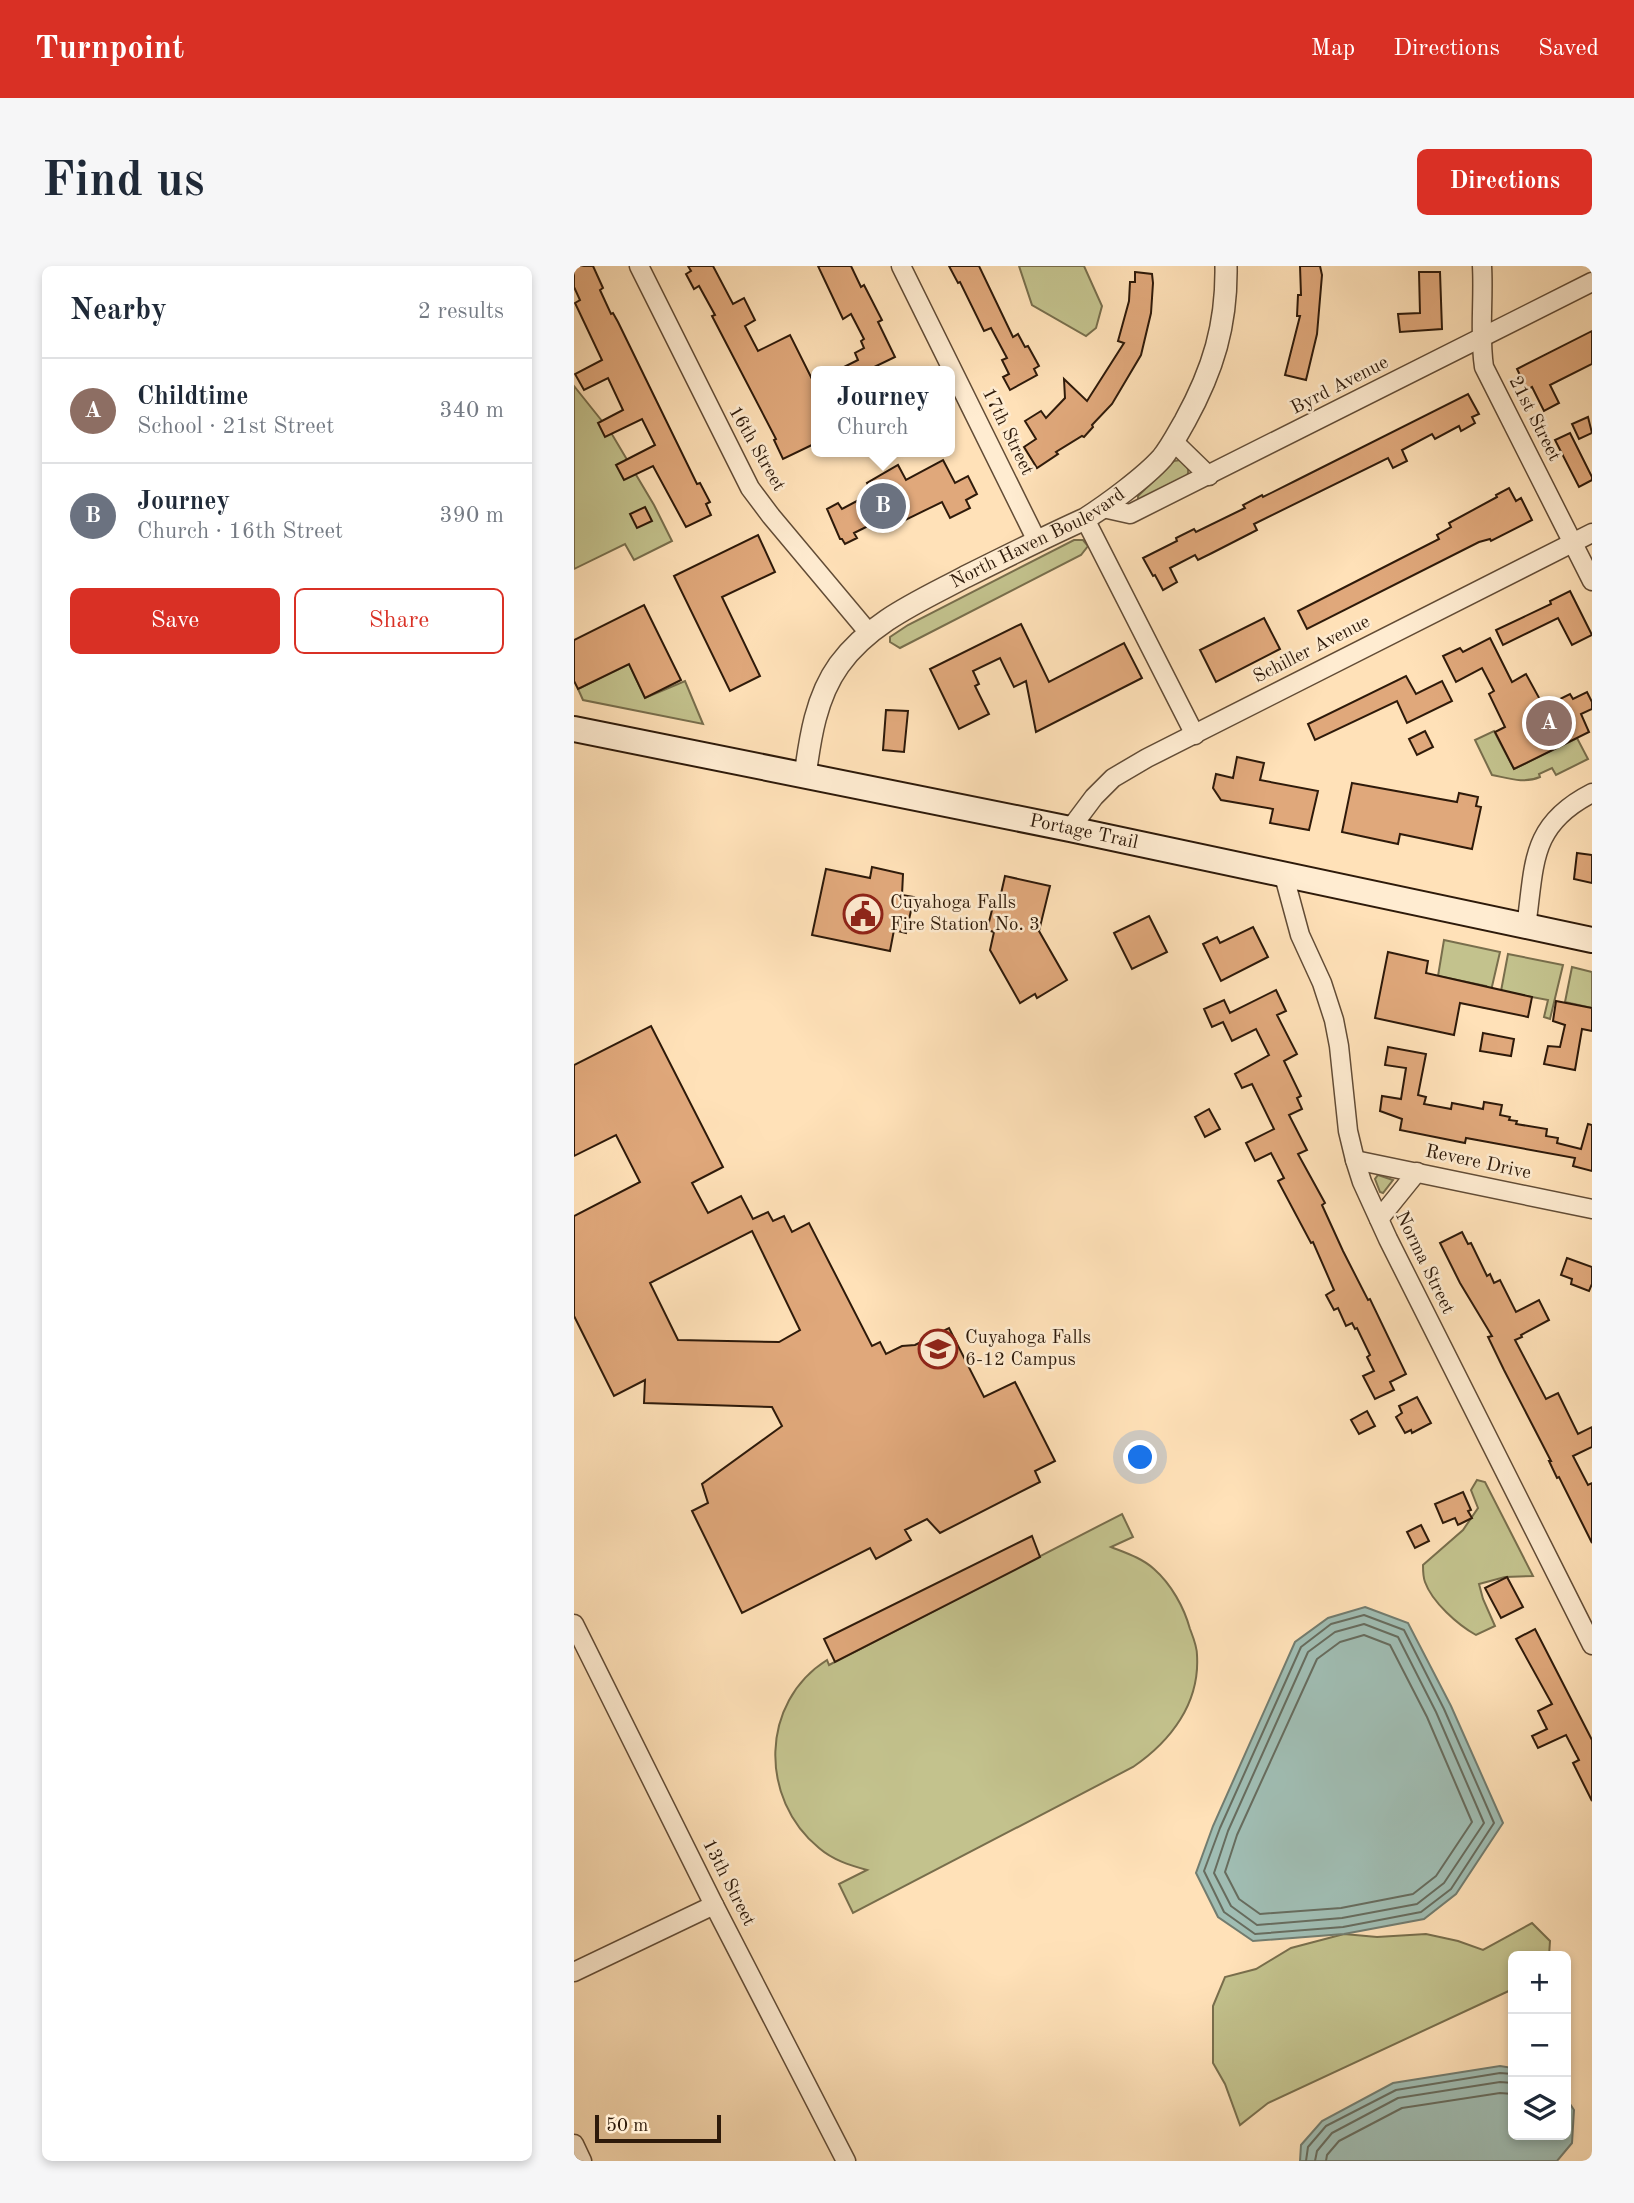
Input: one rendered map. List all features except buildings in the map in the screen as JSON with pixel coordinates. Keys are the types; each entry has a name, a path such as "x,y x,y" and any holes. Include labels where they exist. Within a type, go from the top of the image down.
{"main road":[{"name":"Portage Trail","path":"574,729 1070,829 1592,940"}],"street":[{"name":"16th Street","path":"639,266 750,488 869,633"},
{"name":"17th Street","path":"901,266 950,366"},
{"name":"North Haven Boulevard","path":"805,776 810,736 817,709 831,677 838,665 869,633 923,599 1094,513 1161,459 1205,380 1216,354 1226,310 1226,266"},
{"name":"21st Street","path":"1482,266 1483,317 1480,339 1484,367 1592,581"},
{"name":"Byrd Avenue","path":"1094,513 1130,514 1592,282"},
{"name":"17th Street","path":"955,375 1037,541"},
{"path":"1173,441 1209,476"},
{"path":"1094,513 1195,735"},
{"name":"Schiller Avenue","path":"1070,829 1094,797 1113,778 1592,533"},
{"path":"1526,927 1535,861 1545,833 1563,810 1592,793"},
{"name":"Norma Street","path":"1284,876 1300,935 1322,983 1334,1020 1348,1131 1362,1182 1592,1645"},
{"name":"Revere Drive","path":"1355,1160 1592,1209"},
{"path":"1379,1219 1417,1172"},
{"name":"13th Street","path":"574,1623 714,1905 846,2161"},
{"path":"574,1972 714,1905"},
{"path":"574,2144 582,2161"}],"shaded area":[{"path":"1019,266 1084,266 1102,306 1096,328 1086,336 1032,305"},
{"path":"574,386 610,431 672,541 634,560 625,544 574,569"},
{"path":"1174,461 1184,461 1188,469 1184,480 1140,501 1138,499"},
{"path":"1074,540 1083,540 1088,546 1081,555 900,648 890,642 890,637 908,625"},
{"path":"629,664 645,698 685,681 703,724 583,700 578,689"},
{"path":"1494,731 1514,769 1577,738 1588,759 1556,775 1552,768 1539,774 1540,777 1528,780 1492,775 1475,740"},
{"path":"1444,940 1500,952 1487,1008 1481,1007 1486,986 1438,976"},
{"path":"1508,954 1563,965 1550,1019 1544,1017 1548,1000 1501,991"},
{"path":"1572,967 1592,972 1592,1008 1565,1002"},
{"path":"1378,1175 1393,1180 1383,1193 1380,1192 1375,1179"},
{"path":"1477,1480 1485,1482 1533,1576 1505,1577 1479,1584 1495,1626 1476,1635 1439,1605 1424,1580 1423,1565 1463,1530 1478,1508 1471,1490"},
{"path":"1122,1514 1133,1537 1111,1547 1144,1562 1166,1582 1180,1604 1196,1645 1197,1673 1194,1689 1171,1733 1133,1767 853,1913 839,1884 867,1870 830,1856 799,1828 786,1804 777,1778 775,1751 779,1725 789,1700 805,1678 827,1660 829,1665"},
{"path":"1532,1923 1550,1941 1549,1951 1508,1951 1508,1991 1268,2103 1240,2125 1225,2084 1213,2063 1213,2006 1225,1977 1256,1969 1291,1948 1344,1934 1377,1937 1426,1934 1483,1950"}],"water":[{"path":"1365,1607 1408,1623 1451,1706 1503,1823 1456,1894 1424,1919 1344,1934 1253,1941 1218,1917 1196,1873 1213,1826 1295,1642 1328,1618"},
{"path":"1500,2066 1508,2067 1508,2140 1571,2140 1571,2106 1574,2110 1572,2143 1557,2161 1300,2161 1301,2145 1322,2121 1393,2083"}],"place":[{"name":"Journey","path":"883,506"},
{"name":"Childtime","path":"1549,723"},
{"name":"Cuyahoga Falls Fire Station No. 3","path":"863,914"},
{"name":"Cuyahoga Falls 6-12 Campus","path":"938,1349"}]}
